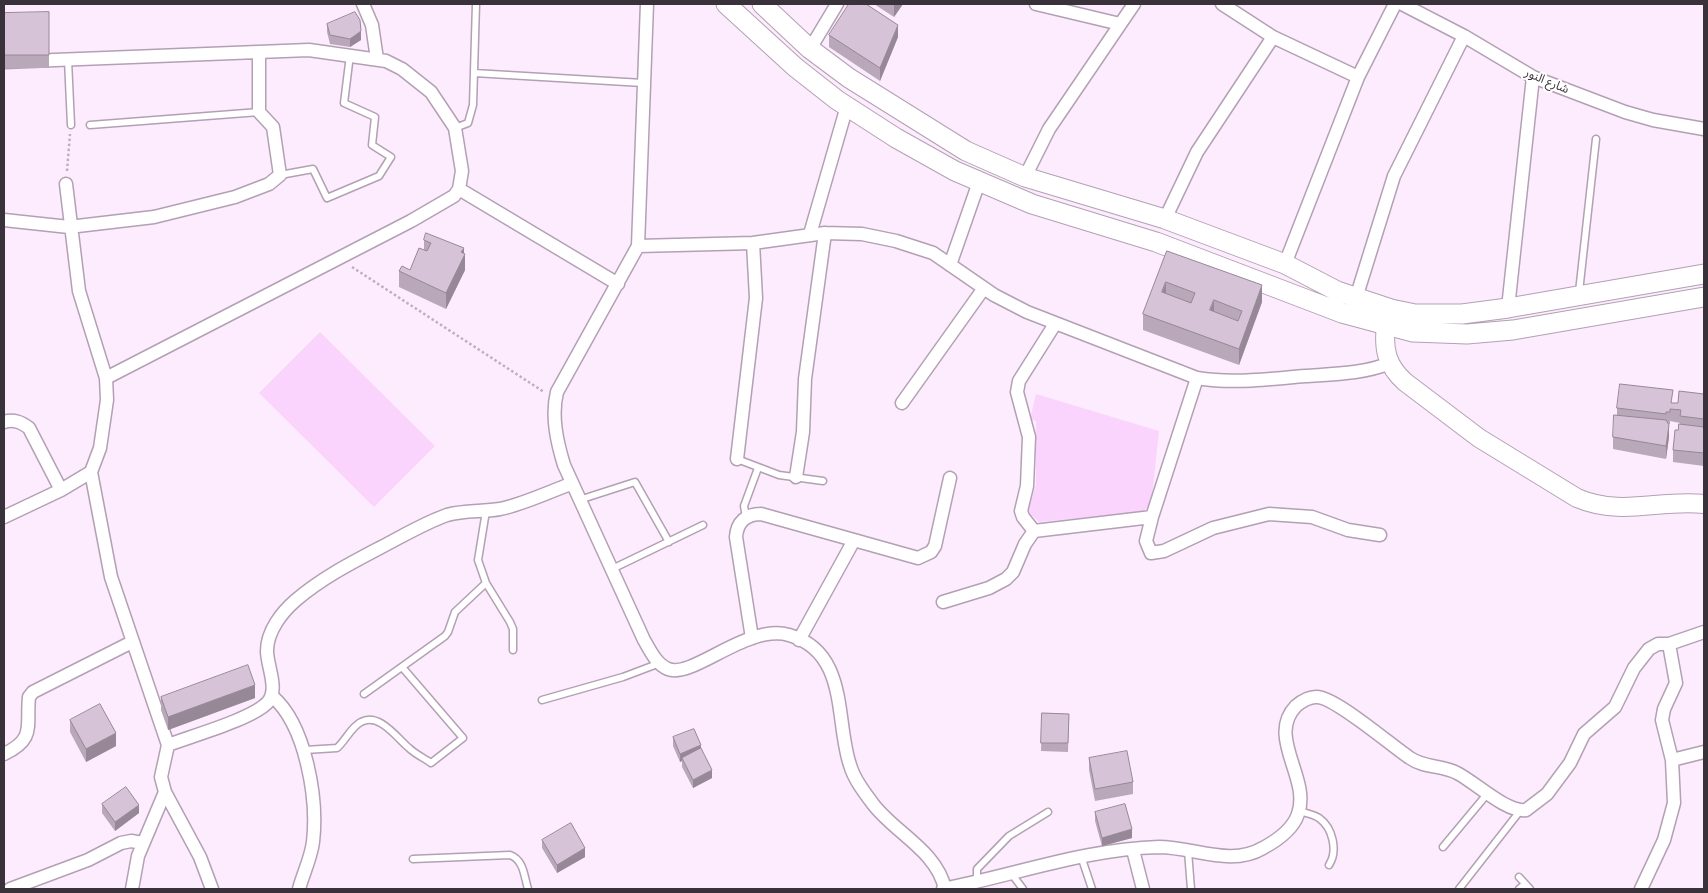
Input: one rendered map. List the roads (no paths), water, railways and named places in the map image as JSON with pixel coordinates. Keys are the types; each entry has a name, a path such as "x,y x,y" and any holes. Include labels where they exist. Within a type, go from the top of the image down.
{"main road":[{"path":"726,4 795,67 847,106 896,138 979,182 1032,204 1156,242 1342,314 1386,326 1436,334 1513,330 1704,297"},
{"path":"762,4 810,49 848,78 966,151 1024,177 1165,219 1285,264 1337,291 1391,309 1414,314 1462,314 1508,308 1704,274"},
{"path":"1386,326 1384,345 1390,363 1405,382 1455,421 1577,498 1593,505 1622,508 1704,504"}],"street":[{"path":"363,4 372,25 377,59"},
{"path":"648,4 643,83 638,246 562,380 555,400 559,450 571,484 644,640 660,664 668,669 681,670 752,638 774,633 790,635 813,649 832,676 840,704 849,764 855,778 875,806 939,870 945,889 1081,856 1158,847 1220,856 1254,853 1292,826 1299,811 1300,796 1284,725 1290,712 1299,704 1314,696 1322,696 1338,706 1412,760 1457,773 1520,811 1534,807 1547,794 1570,763 1584,734 1615,707 1642,657 1658,644 1668,644 1704,632"},
{"path":"810,49 837,4"},
{"path":"1036,4 1120,24"},
{"path":"1024,177 1049,129 1134,4"},
{"path":"1222,4 1273,37 1358,77"},
{"path":"1285,264 1358,77 1395,4"},
{"name":"شارع النور","path":"1402,4 1464,36 1533,77 1625,112 1677,126 1704,129"},
{"path":"1356,298 1394,176 1464,36"},
{"path":"1165,219 1197,152 1273,37"},
{"path":"4,62 309,50 350,55 377,59 402,69 431,92 455,128 462,172 459,190 454,196 435,209 106,378"},
{"path":"4,220 69,227 154,218 235,198 269,184 280,175 273,127 259,112 259,53"},
{"path":"1508,308 1533,77"},
{"path":"810,234 847,106"},
{"path":"950,265 979,182"},
{"path":"4,517 61,490 91,472 97,460 102,439 106,378 79,291 69,227 66,184"},
{"path":"459,190 618,284"},
{"path":"638,246 753,242 825,233 862,234 896,241 932,254 1009,303 1054,324 1197,378 1218,382 1259,380 1356,372 1390,363"},
{"path":"796,477 803,432 805,378 825,233"},
{"path":"737,459 756,298 753,242"},
{"path":"902,403 984,288"},
{"path":"1034,531 1021,511 1027,486 1029,437 1017,392 1019,381 1054,324"},
{"path":"1197,378 1152,517 1146,541 1151,553 1157,554 1213,528 1269,514 1312,517 1348,530 1380,535"},
{"path":"4,422 10,420 22,423 29,428 61,490"},
{"path":"91,472 111,576 168,745 161,777 165,792 200,857 212,889"},
{"path":"752,638 736,537 737,529 746,517 761,514 853,542 911,557 925,556 936,546 950,478"},
{"path":"298,889 312,844 314,828 305,750 289,715 282,704 272,696 267,650 269,639 285,610 327,577 419,528 449,515 486,511 512,505 571,484"},
{"path":"943,602 989,588 1006,579 1013,572 1025,544 1034,531 1152,517"},
{"path":"799,640 853,542"},
{"path":"4,754 16,749 26,737 30,720 29,697 33,692 132,642"},
{"path":"1641,889 1664,840 1672,813 1672,760 1662,720 1664,709 1676,683 1668,644"},
{"path":"168,745 251,714 262,707 272,696"},
{"path":"1672,760 1704,752"},
{"path":"132,889 138,856 165,792"},
{"path":"10,889 82,862 121,843 131,841 144,843"},
{"path":"1133,850 1143,889"}],"lane":[{"path":"455,128 468,123 471,115 476,4"},
{"path":"280,175 313,169 327,198 380,176 391,157 372,145 375,117 344,103 350,55"},
{"path":"68,60 71,125"},
{"path":"474,73 643,83"},
{"path":"90,126 259,112"},
{"path":"1578,296 1596,139"},
{"path":"737,459 779,475 823,481"},
{"path":"746,517 744,506 758,468"},
{"path":"579,500 635,482 669,542"},
{"path":"486,511 478,560 486,583 513,629 513,650"},
{"path":"612,569 703,525"},
{"path":"364,694 445,636 455,612 486,583"},
{"path":"542,700 623,677 660,664"},
{"path":"305,750 331,750 338,748 360,722 368,720 376,721 385,726 409,748 431,763 463,738 402,667"},
{"path":"1443,848 1488,793"},
{"path":"1299,811 1321,820 1330,832 1335,852 1329,865"},
{"path":"1459,889 1520,811"},
{"path":"977,881 977,868 1004,841 1048,812"},
{"path":"1188,850 1191,889"},
{"path":"413,859 510,855 516,857 521,863 528,889"},
{"path":"1081,856 1092,889"},
{"path":"1011,873 1023,889"},
{"path":"1520,877 1530,889"},
{"path":"1519,889 1525,884"}]}
